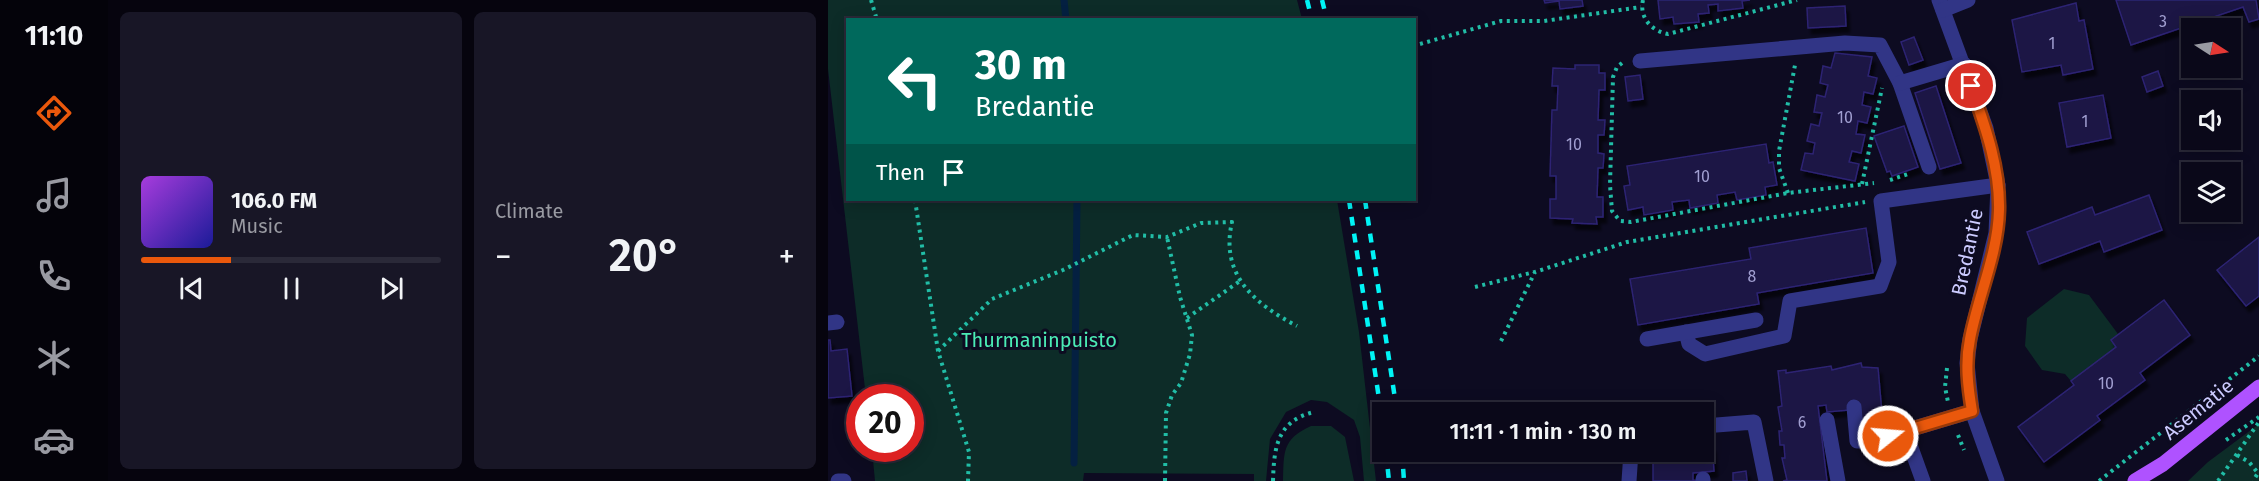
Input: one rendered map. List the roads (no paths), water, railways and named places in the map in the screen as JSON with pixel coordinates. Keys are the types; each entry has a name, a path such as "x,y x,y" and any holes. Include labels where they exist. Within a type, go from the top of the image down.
{"main road":[{"name":"Asematie","path":"2135,481 2163,464 2259,387"},
{"name":"Asematie","path":"2152,481 2163,464"}],"street":[{"path":"1941,5 1968,0"},
{"name":"Bredantie","path":"1941,5 1964,64 1994,156 1998,185 1996,233 1970,339 1967,363 1972,411 1997,481"},
{"path":"1640,61 1845,43 1880,45 1900,83 1929,167"},
{"path":"1900,83 1964,64"},
{"path":"1686,332 1689,344 1705,354 1784,336 1790,301 1880,286 1889,262 1881,201 1998,185"},
{"path":"1647,339 1756,320"},
{"path":"1854,407 1857,441 1872,441 1972,411"},
{"path":"1827,420 1838,481"},
{"path":"1714,425 1754,422 1766,481"},
{"path":"1905,431 1923,481"},
{"path":"1629,481 1630,462"},
{"path":"838,481 844,480"}],"waterway":[{"path":"1064,0 1066,18"},
{"path":"1074,463 1077,201"}],"railway":[{"path":"1307,0 1312,18"},
{"path":"1322,0 1326,18"},
{"path":"1349,201 1380,402"},
{"path":"1365,201 1395,402"},
{"path":"1387,462 1389,481"},
{"path":"1403,462 1404,481"}],"park label":[{"name":"Thurmaninpuisto","path":"1039,340"}]}
